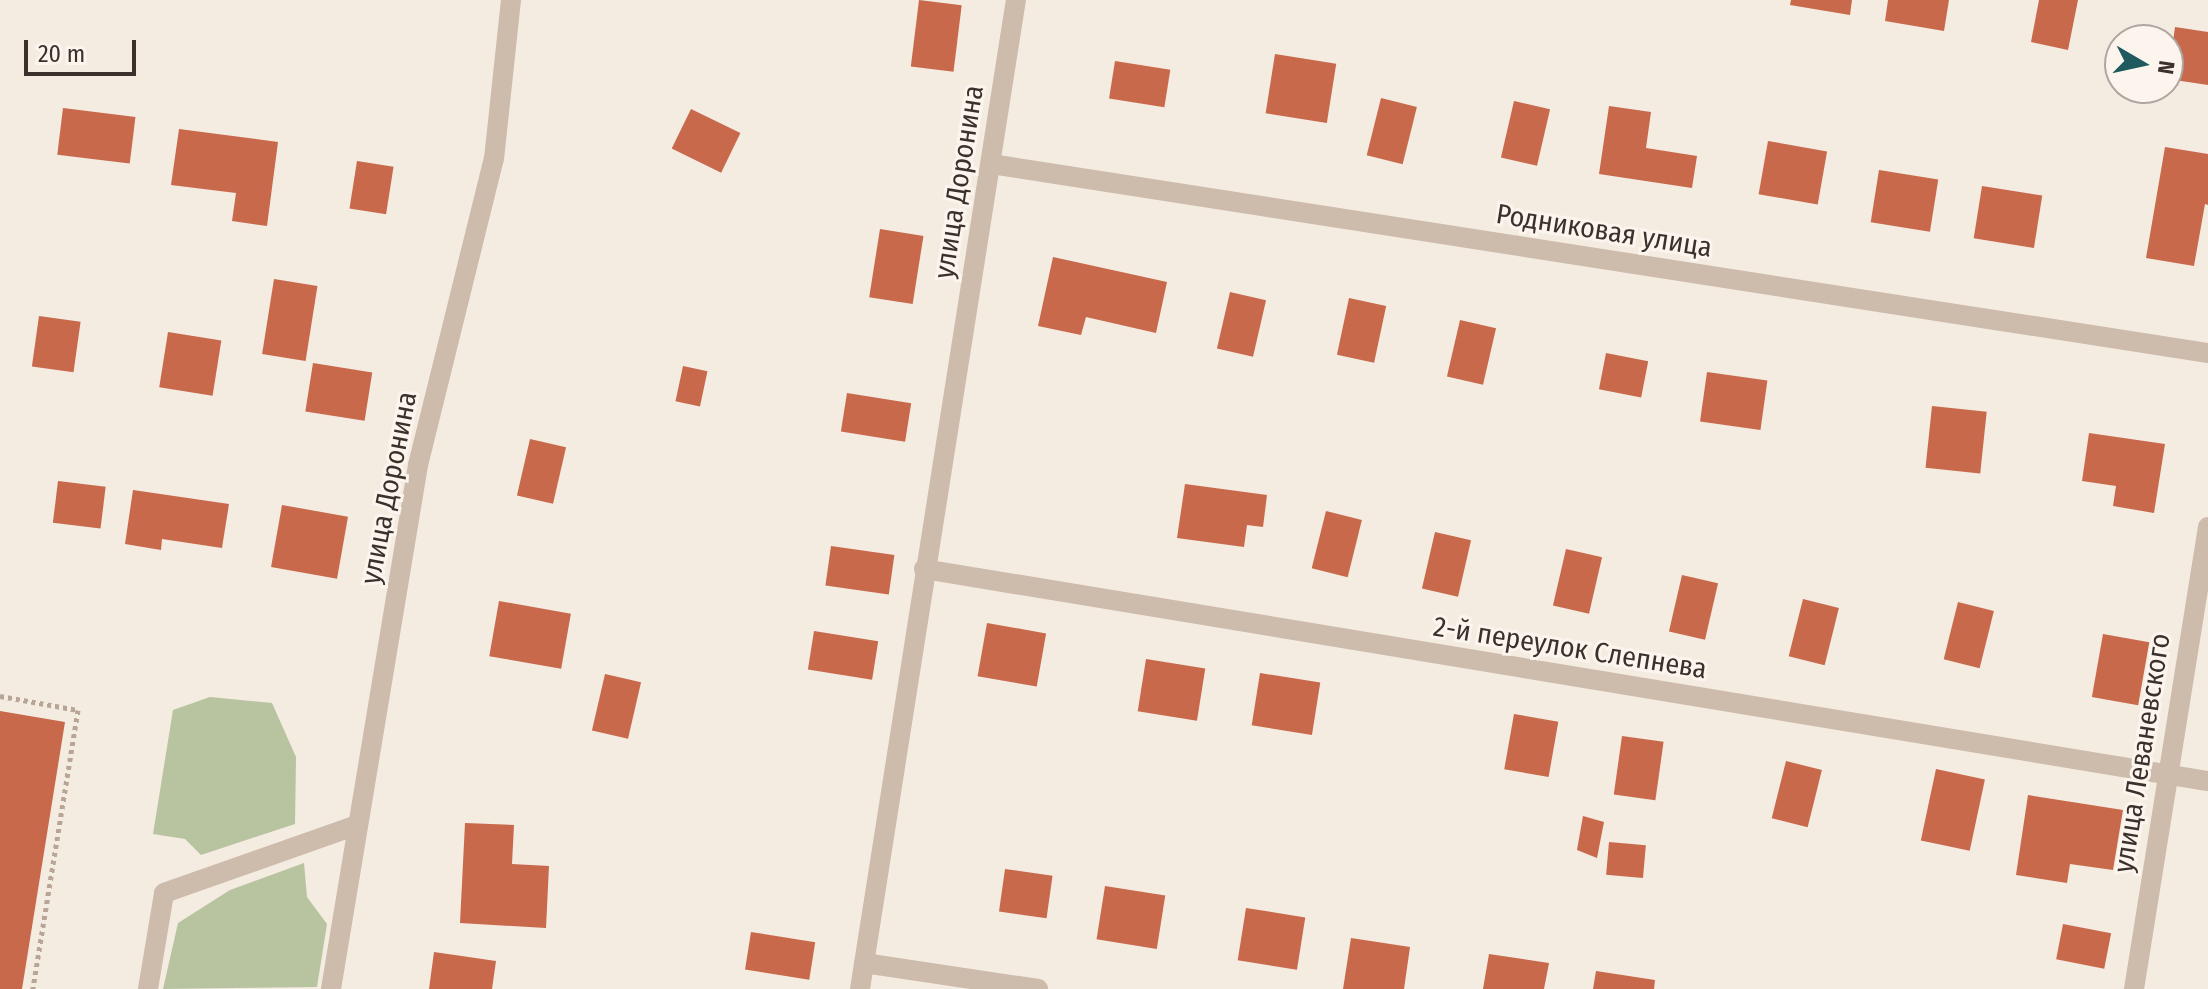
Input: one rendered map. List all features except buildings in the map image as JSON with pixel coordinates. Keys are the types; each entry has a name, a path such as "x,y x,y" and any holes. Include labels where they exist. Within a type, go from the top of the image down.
{"street":[{"name":"улица Доронина","path":"331,989 418,465 494,159 511,0"},
{"name":"улица Доронина","path":"860,989 1016,0"},
{"name":"Родниковая улица","path":"991,164 2208,353"},
{"name":"улица Леваневского","path":"2134,989 2208,527"},
{"name":"2-й переулок Слепнева","path":"924,569 2208,781"},
{"path":"148,989 164,893 357,825"},
{"path":"864,963 1038,989"}],"path":[{"path":"0,696 78,710 33,989"}],"green space":[{"path":"210,697 272,703 296,757 295,824 201,855 185,839 153,834 173,710"},
{"path":"304,863 307,897 327,924 317,987 163,989 178,923 230,890"}]}
